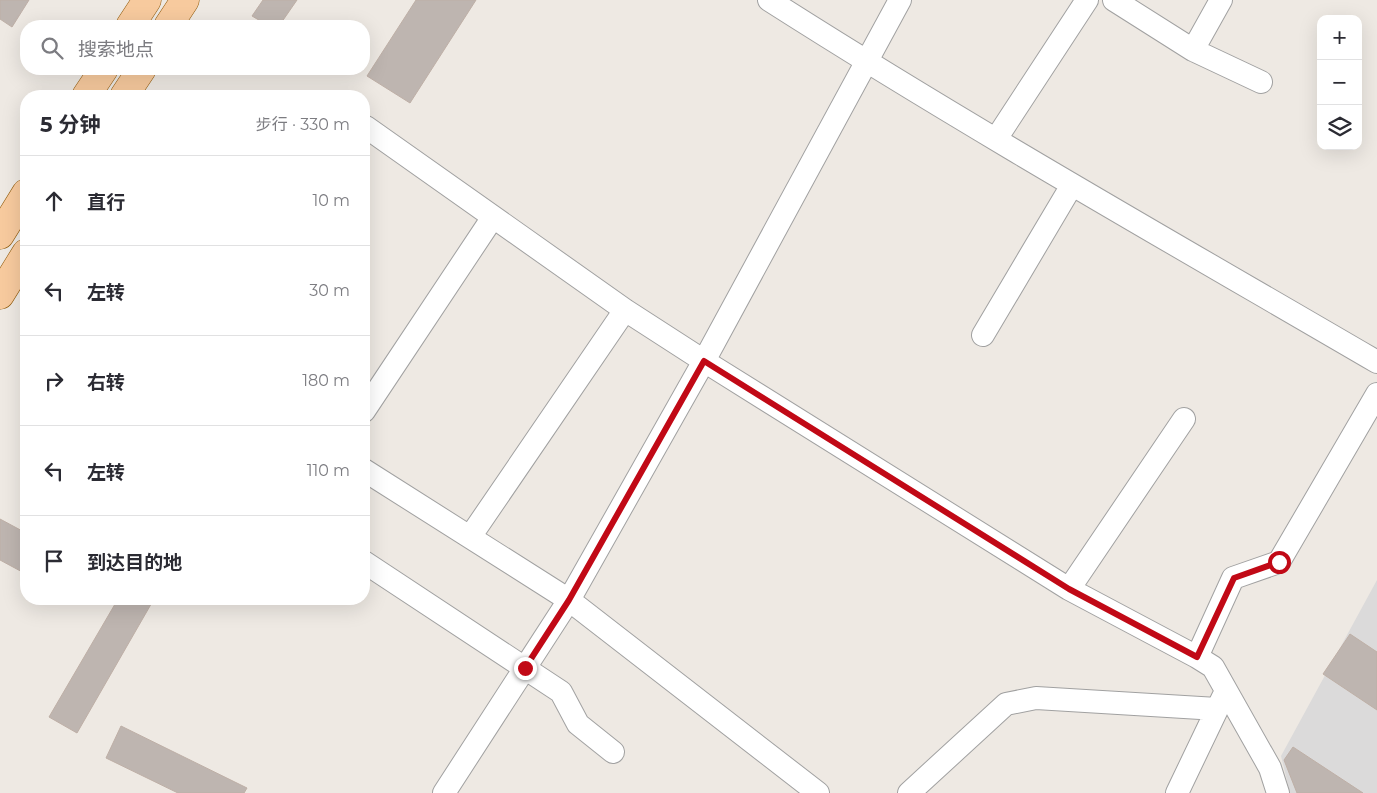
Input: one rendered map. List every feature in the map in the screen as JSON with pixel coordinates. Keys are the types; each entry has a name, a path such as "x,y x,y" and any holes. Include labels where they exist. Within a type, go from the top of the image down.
{"main road":[{"path":"134,20 146,0"},
{"path":"172,20 184,0"},
{"path":"90,90 100,75"},
{"path":"128,90 138,75"},
{"path":"0,235 20,203"},
{"path":"0,295 20,264"}],"street":[{"path":"769,0 866,62 1377,362"},
{"path":"444,793 569,600 704,361 900,0"},
{"path":"996,139 1087,0"},
{"path":"1114,0 1193,50 1261,82"},
{"path":"1193,50 1221,0"},
{"path":"370,130 625,310 704,361 1069,589 1213,667 1222,700 1270,768 1278,793"},
{"path":"983,335 1072,184"},
{"path":"370,402 493,217"},
{"path":"470,538 625,310"},
{"path":"1197,657 1234,578 1279,562 1377,394"},
{"path":"1069,589 1184,420"},
{"path":"370,474 569,600 816,792"},
{"path":"370,566 562,692 578,724 613,752"},
{"path":"909,793 1006,704 1036,698 1222,700"},
{"path":"1177,793 1222,700"}],"shaded area":[{"path":"1377,580 1377,793 1290,793 1281,756"}],"building":[{"path":"0,0 29,0 12,27 0,19"},
{"path":"263,0 297,0 283,20 259,20 252,16"},
{"path":"416,0 476,0 410,103 367,76 370,75 370,71"},
{"path":"0,519 20,530 20,571 0,560"},
{"path":"114,605 151,605 77,733 49,717"},
{"path":"1350,634 1377,652 1377,710 1323,674"},
{"path":"121,726 247,788 244,793 178,793 106,758"},
{"path":"1293,747 1363,793 1297,793 1284,760"}],"route":[{"path":"525,668 569,600 704,361 1069,589 1197,657 1234,578 1279,562"}]}
